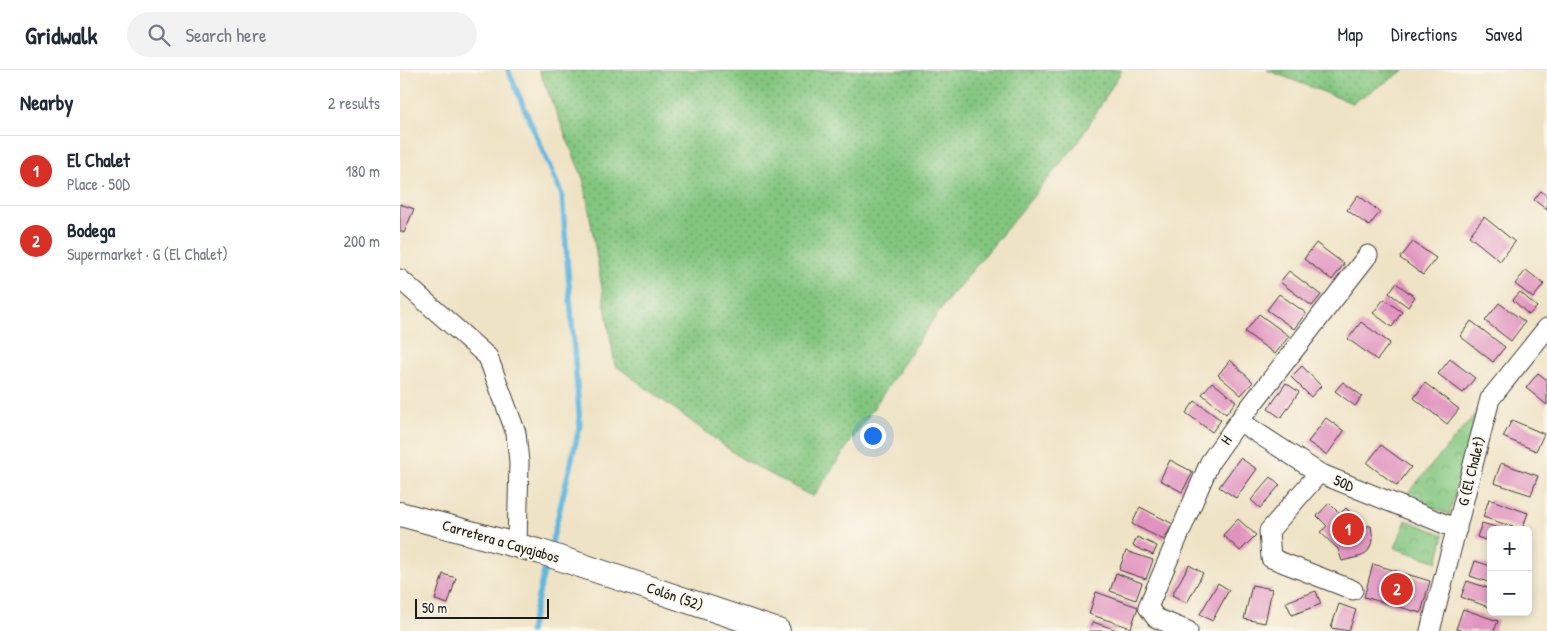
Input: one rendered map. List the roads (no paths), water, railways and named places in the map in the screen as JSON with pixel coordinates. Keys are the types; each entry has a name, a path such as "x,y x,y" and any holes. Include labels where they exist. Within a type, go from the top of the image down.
{"main road":[{"name":"Carretera a Cayajabos","path":"400,514 517,545 601,571"},
{"name":"Colón (52)","path":"601,571 778,631"}],"street":[{"name":"H","path":"1188,631 1156,618 1148,607 1210,462 1239,421 1368,255"},
{"path":"400,279 488,357 516,433 519,462 517,545"},
{"name":"G (El Chalet)","path":"1430,631 1490,398 1547,328"},
{"name":"50D","path":"1239,421 1319,473 1456,529"},
{"path":"1319,473 1268,531 1271,558 1353,590"}],"waterway":[{"path":"508,70 562,195 580,425 550,550"},
{"path":"530,631 547,559"}],"place":[{"name":"El Chalet","path":"1348,529"},
{"name":"Bodega","path":"1397,589"}]}
